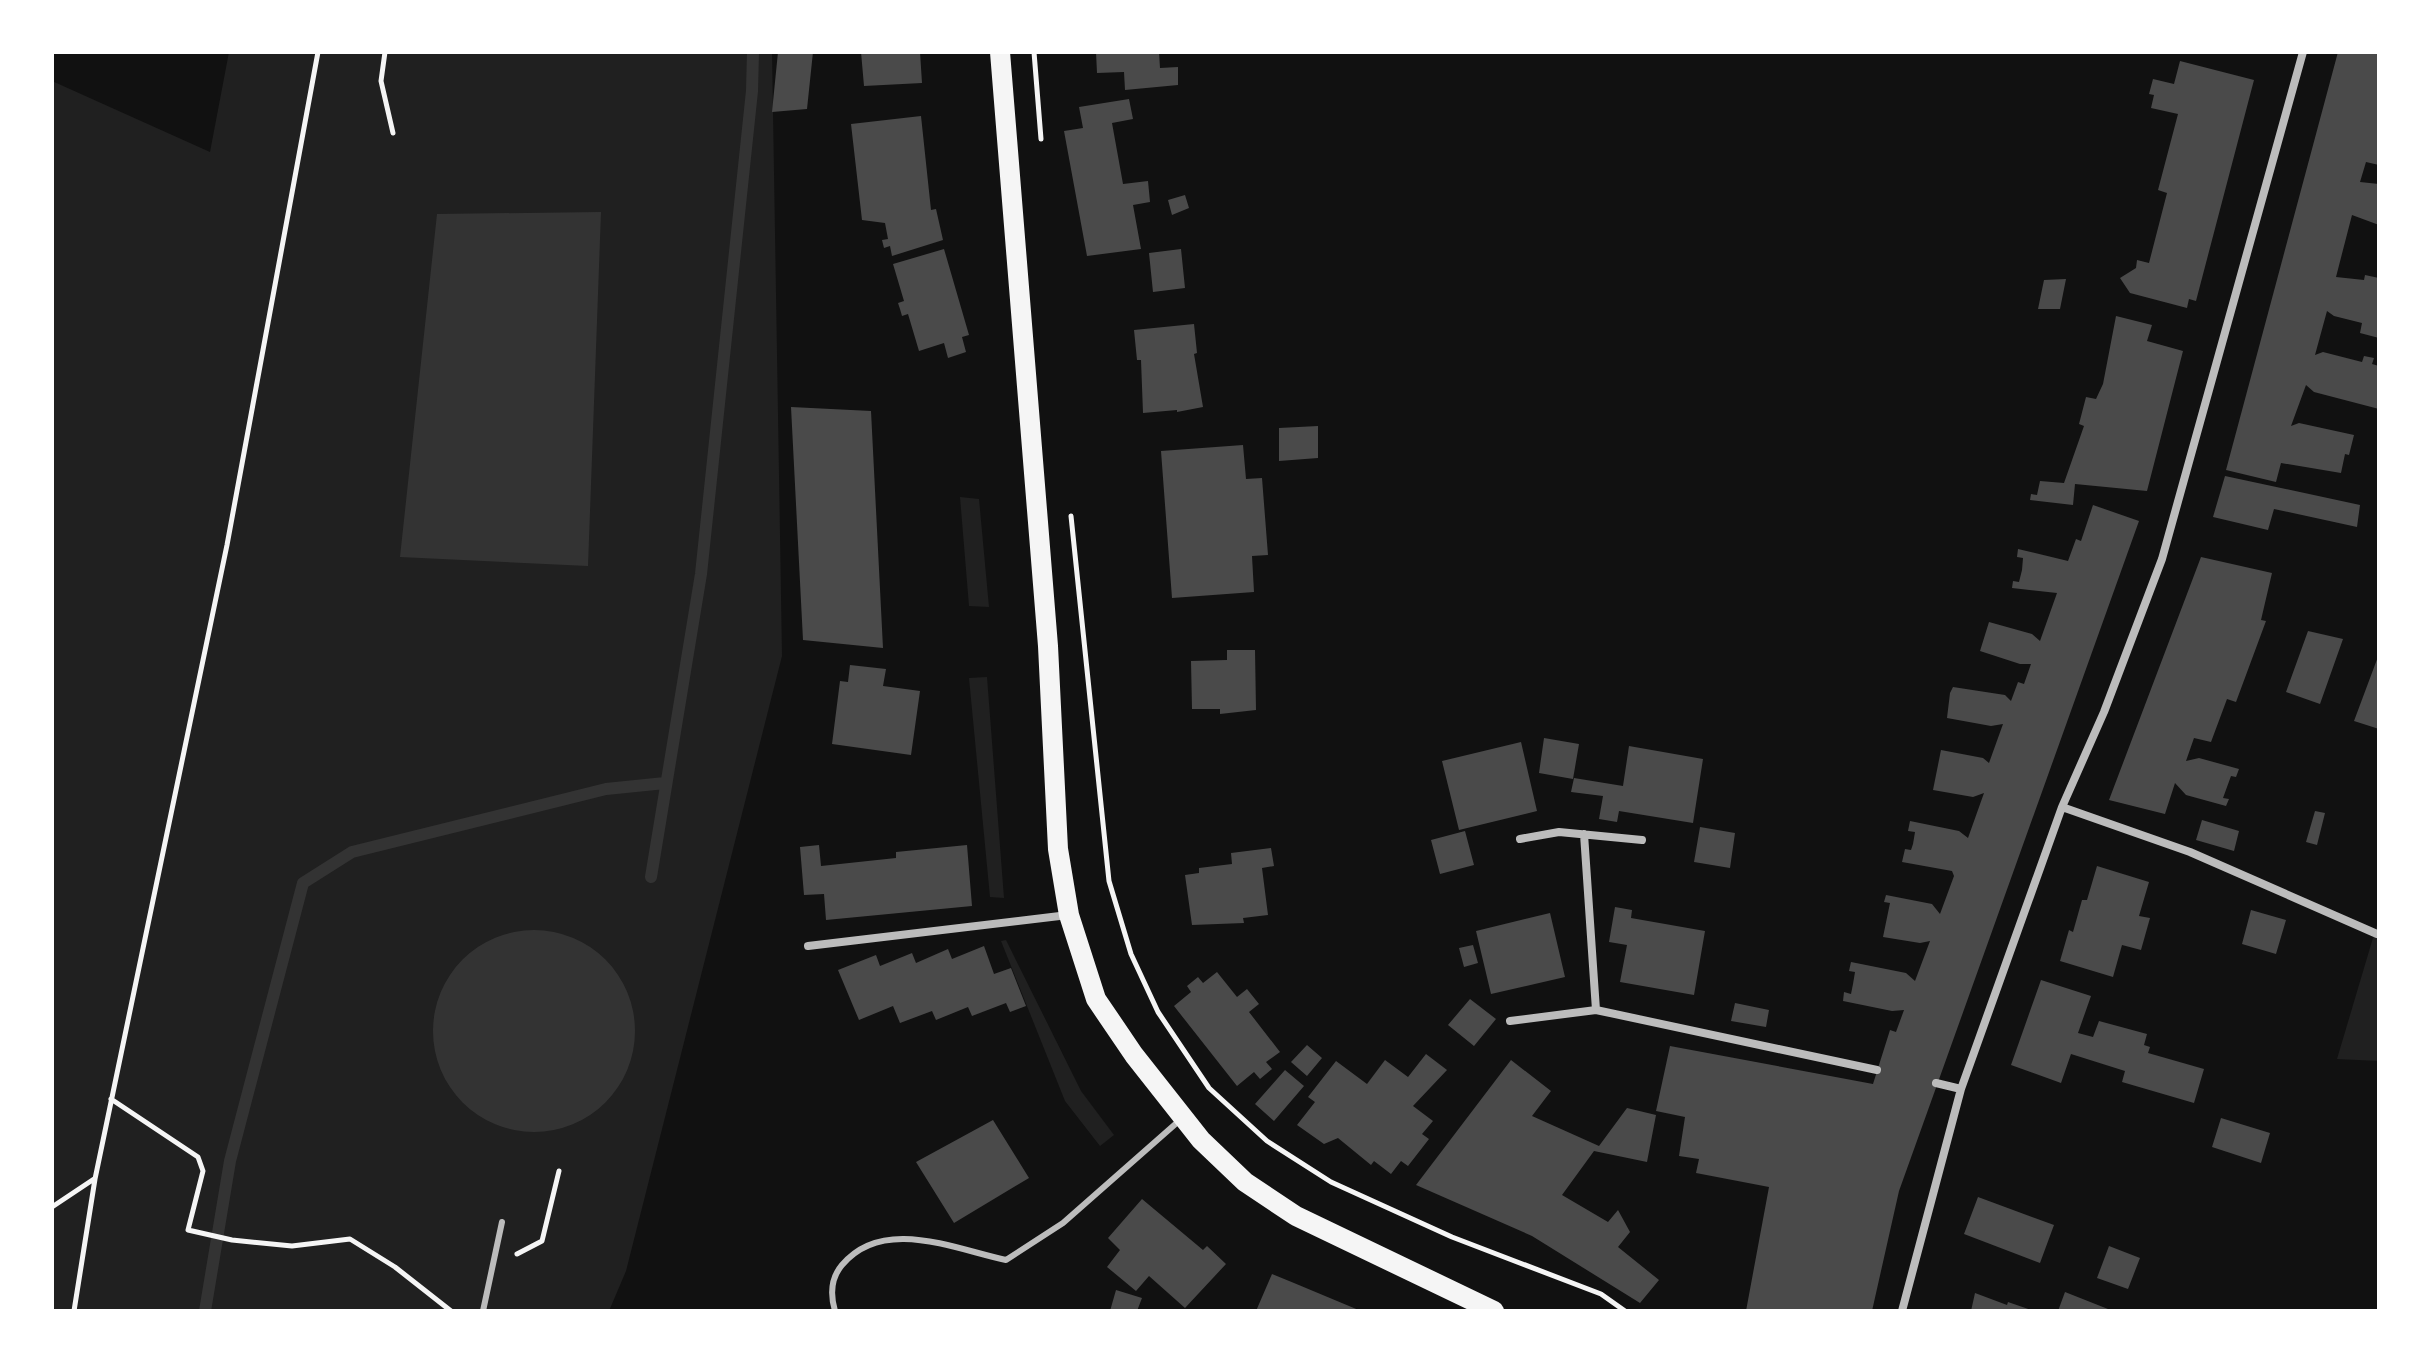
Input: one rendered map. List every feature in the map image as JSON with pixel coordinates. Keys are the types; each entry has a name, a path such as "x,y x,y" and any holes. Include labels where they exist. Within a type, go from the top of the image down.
{"main road":[{"path":"1000,52 1048,646 1058,849 1069,915 1096,999 1183,1117 1245,1182 1296,1216 1494,1311"}],"street":[{"path":"1902,1311 1961,1089 2062,807 2104,712 2162,559 2303,52"},
{"path":"2062,807 2190,852 2377,934"},
{"path":"1520,839 1559,832 1642,840"},
{"path":"1584,834 1596,1010"},
{"path":"808,946 1069,915"},
{"path":"1510,1021 1596,1010 1877,1070"},
{"path":"1936,1083 1961,1089"}],"lane":[{"path":"835,1311 831,1297 835,1273 849,1257 871,1241 901,1237 1006,1260 1063,1223 1183,1117"},
{"path":"483,1311 502,1222"}],"path":[{"path":"74,1311 95,1179 227,545 318,52"},
{"path":"385,52 381,81 393,133"},
{"path":"1034,52 1041,148"},
{"path":"1071,511 1109,881 1131,954 1158,1012 1209,1088 1267,1141 1331,1182 1465,1242 1601,1294 1625,1311"},
{"path":"111,1099 198,1157 203,1171 188,1230 232,1240 292,1246 350,1239 395,1267 451,1311"},
{"path":"495,1265 542,1241 559,1171"},
{"path":"52,1207 95,1179"}],"shaded area":[{"path":"229,52 772,52 782,656 626,1271 609,1311 52,1311 52,81 210,152"},
{"path":"601,212 588,566 400,557 437,214"},
{"path":"960,497 979,499 989,607 969,606"},
{"path":"987,677 1004,898 990,897 969,678"},
{"path":"2378,921 2379,1061 2337,1059"},
{"path":"534,930 573,937 606,959 628,992 635,1031 628,1070 606,1103 573,1125 534,1132 495,1125 462,1103 440,1070 433,1031 440,992 462,959 495,937"},
{"path":"1006,940 1081,1091 1114,1135 1100,1146 1065,1101 1001,941"}],"building":[{"path":"778,52 813,52 807,109 772,112"},
{"path":"861,52 920,52 922,83 864,86"},
{"path":"1096,52 1159,52 1160,68 1178,67 1178,85 1125,90 1124,72 1097,73"},
{"path":"2338,52 2379,52 2379,165 2366,162 2360,182 2379,184 2379,225 2352,215 2336,277 2364,280 2365,275 2379,278 2379,338 2360,333 2362,323 2334,316 2327,311 2315,355 2323,352 2362,362 2364,356 2374,358 2372,364 2379,366 2379,409 2314,392 2306,385 2291,426 2299,423 2354,435 2349,455 2345,454 2341,473 2281,463 2276,482 2226,470"},
{"path":"2180,61 2254,80 2196,301 2189,299 2187,308 2130,293 2120,278 2136,268 2137,260 2149,263 2167,193 2158,190 2178,114 2151,108 2154,95 2149,94 2153,79 2174,84"},
{"path":"1129,99 1133,119 1112,123 1123,184 1148,181 1150,202 1133,205 1141,249 1087,256 1064,131 1083,128 1079,107"},
{"path":"921,116 931,210 936,209 943,240 892,256 890,246 884,248 882,240 888,239 885,223 862,220 851,124"},
{"path":"1185,195 1189,208 1172,215 1168,200"},
{"path":"944,249 969,335 962,337 966,352 948,358 944,343 919,351 908,314 902,316 898,303 904,301 893,264"},
{"path":"1181,249 1185,288 1153,292 1149,253"},
{"path":"2066,279 2060,309 2038,309 2044,280"},
{"path":"2116,316 2152,325 2147,341 2183,351 2147,491 2075,484 2073,505 2030,500 2031,494 2037,495 2040,481 2064,483 2084,426 2079,424 2086,397 2096,399 2103,384"},
{"path":"1194,324 1197,353 1194,354 1203,407 1143,413 1141,360 1137,360 1134,330"},
{"path":"791,407 871,411 883,648 803,640"},
{"path":"1318,426 1318,458 1279,461 1279,428"},
{"path":"1243,445 1246,479 1262,478 1268,555 1252,556 1254,592 1172,598 1161,451"},
{"path":"2225,476 2360,505 2357,527 2274,509 2268,530 2213,517"},
{"path":"2093,505 2139,521 1899,1191 1872,1311 1746,1311 1769,1187 1696,1173 1699,1159 1679,1156 1685,1117 1656,1111 1670,1046 1873,1084 1890,1030 1896,1032 1904,1010 1892,1011 1843,1001 1844,992 1851,994 1855,972 1849,971 1851,962 1906,973 1915,981 1930,941 1920,943 1883,937 1890,903 1884,902 1886,895 1932,904 1940,914 1954,876 1952,871 1902,862 1905,849 1911,850 1913,844 1915,832 1908,831 1910,821 1959,831 1968,838 1984,793 1973,797 1933,790 1941,750 1983,758 1989,763 2003,724 1991,726 1947,718 1950,693 1953,687 2005,695 2011,701 2018,682 2024,684 2031,664 2020,664 1980,651 1989,622 2032,634 2040,641 2057,593 2012,588 2013,581 2019,582 2022,570 2023,558 2017,557 2018,549 2068,561 2076,539 2081,541"},
{"path":"2201,557 2272,573 2261,620 2266,621 2236,702 2227,699 2211,742 2194,738 2186,761 2199,758 2239,769 2236,777 2231,776 2223,798 2229,799 2226,806 2186,795 2175,783 2165,814 2109,800"},
{"path":"2308,631 2343,639 2320,704 2286,692"},
{"path":"1227,650 1255,650 1256,710 1220,714 1220,709 1192,709 1191,661 1227,660"},
{"path":"2379,654 2379,729 2354,721"},
{"path":"850,665 886,669 883,686 920,691 911,755 832,744 840,681 848,682"},
{"path":"1544,738 1579,744 1573,779 1539,773"},
{"path":"1521,742 1537,811 1459,830 1442,761"},
{"path":"1629,746 1703,759 1693,823 1619,811 1617,822 1599,819 1603,796 1571,792 1574,778 1623,786"},
{"path":"2315,811 2325,813 2317,845 2306,842"},
{"path":"2202,820 2239,831 2234,851 2196,840"},
{"path":"1700,827 1735,833 1730,868 1694,862"},
{"path":"1465,831 1474,865 1440,874 1431,840"},
{"path":"819,845 821,866 896,858 896,852 967,845 972,906 826,920 824,894 804,895 800,847"},
{"path":"1271,848 1274,866 1262,868 1268,915 1243,918 1244,923 1192,925 1185,875 1199,873 1199,868 1232,864 1231,853"},
{"path":"2097,866 2149,882 2139,916 2150,918 2141,950 2122,945 2113,977 2060,961 2082,900 2087,900"},
{"path":"1615,907 1632,910 1631,918 1705,931 1694,995 1620,982 1627,945 1609,942"},
{"path":"2251,910 2286,920 2276,954 2242,944"},
{"path":"1550,913 1565,977 1491,994 1476,931"},
{"path":"1473,945 1478,963 1464,967 1459,948"},
{"path":"984,946 994,974 1011,968 1026,1006 1010,1012 1006,1003 972,1016 968,1007 936,1020 932,1011 900,1023 893,1006 859,1020 838,970 876,955 880,966 912,953 916,963 948,949 952,959"},
{"path":"1217,972 1237,997 1247,989 1259,1004 1249,1012 1280,1052 1266,1062 1272,1069 1260,1079 1254,1072 1237,1086 1174,1006 1191,992 1187,986 1198,977 1203,983"},
{"path":"2041,980 2091,996 2078,1033 2093,1037 2099,1021 2147,1034 2144,1045 2150,1047 2148,1053 2204,1069 2194,1103 2122,1082 2125,1071 2071,1054 2061,1083 2011,1065"},
{"path":"1470,999 1496,1019 1474,1046 1448,1025"},
{"path":"1735,1003 1769,1010 1766,1027 1731,1021"},
{"path":"1307,1045 1322,1058 1307,1076 1291,1062"},
{"path":"1426,1054 1447,1070 1413,1106 1433,1121 1422,1134 1429,1139 1408,1166 1401,1161 1391,1174 1374,1161 1371,1165 1338,1138 1324,1144 1297,1125 1315,1102 1308,1097 1336,1061 1367,1084 1385,1060 1408,1077"},
{"path":"1511,1060 1551,1091 1532,1116 1599,1146 1627,1108 1656,1115 1647,1162 1594,1151 1562,1195 1608,1222 1618,1210 1630,1232 1618,1247 1659,1280 1640,1303 1532,1236 1416,1185"},
{"path":"1285,1070 1304,1086 1274,1121 1255,1104"},
{"path":"2221,1118 2270,1133 2261,1163 2212,1147"},
{"path":"993,1120 1029,1178 954,1223 916,1162"},
{"path":"1978,1197 2054,1225 2040,1263 1964,1234"},
{"path":"1142,1199 1203,1250 1207,1246 1226,1264 1185,1308 1149,1276 1136,1291 1107,1267 1120,1250 1108,1238"},
{"path":"2109,1246 2140,1258 2128,1289 2097,1278"},
{"path":"1272,1274 1294,1283 1361,1311 1256,1311"},
{"path":"1116,1290 1142,1298 1137,1311 1110,1311"},
{"path":"2065,1292 2113,1311 2058,1311"},
{"path":"1975,1293 2007,1305 2008,1302 2034,1311 1971,1311"}],"waterway":[{"path":"651,877 701,574 752,91 753,52"},
{"path":"205,1311 230,1161 303,883 352,852 606,789 665,783"}]}
